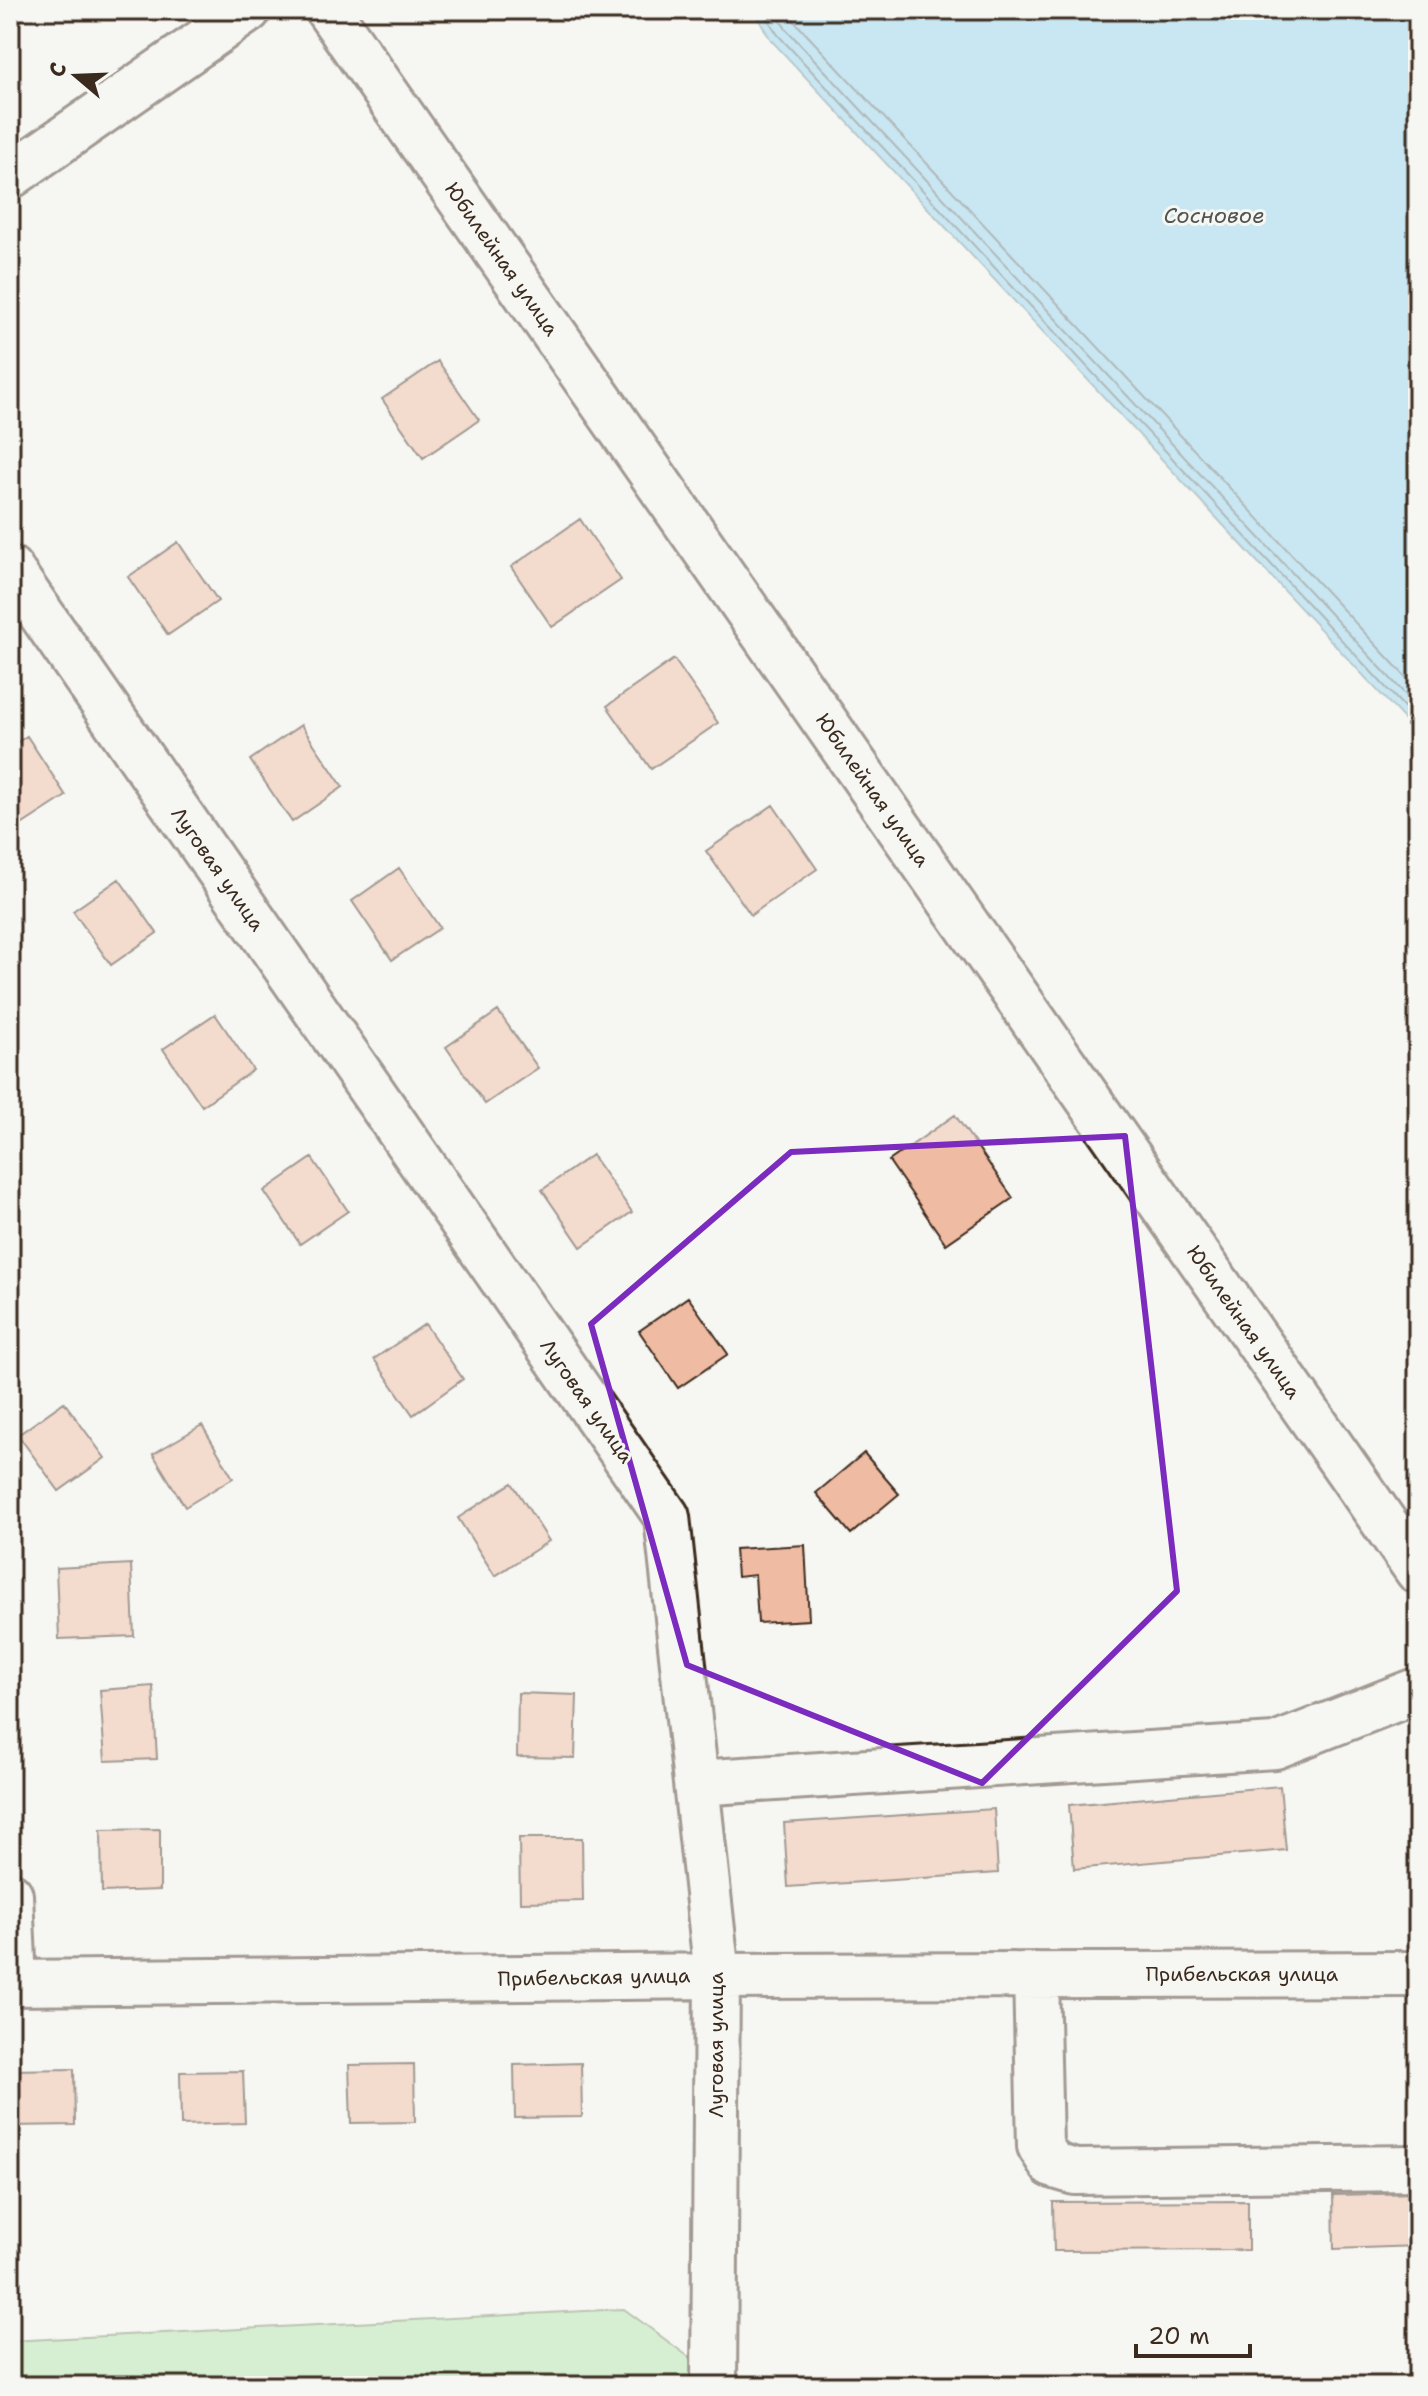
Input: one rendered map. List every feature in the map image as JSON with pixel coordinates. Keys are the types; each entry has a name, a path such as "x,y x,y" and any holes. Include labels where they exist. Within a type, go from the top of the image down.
{"street":[{"path":"10,176 248,10"},
{"name":"Юбилейная улица","path":"328,10 1418,1571"},
{"name":"Луговая улица","path":"10,569 667,1517 717,1976 714,2386"},
{"path":"696,1783 1275,1746 1418,1690"},
{"path":"10,1895 12,1983"},
{"name":"Прибельская улица","path":"12,1983 717,1976 1418,1974"},
{"path":"1036,1975 1040,2146 1052,2165 1075,2172 1418,2168"}],"highlighted area":[{"path":"1125,1136 1177,1591 982,1783 687,1665 591,1324 791,1152"}],"green space":[{"path":"624,2309 716,2377 711,2386 10,2386 10,2341"}],"water":[{"name":"Сосновое","path":"753,10 1418,10 1418,734 771,40"}],"building":[{"path":"438,361 479,420 423,458 382,399"},
{"path":"580,519 621,580 552,627 511,567"},
{"path":"178,542 218,601 168,635 128,577"},
{"path":"674,659 718,723 651,769 607,706"},
{"path":"301,725 343,787 292,822 250,760"},
{"path":"27,736 66,796 12,831 10,747"},
{"path":"773,805 817,869 751,915 706,851"},
{"path":"399,868 440,928 392,960 352,901"},
{"path":"119,879 157,933 111,965 73,911"},
{"path":"498,1011 538,1068 485,1104 446,1047"},
{"path":"215,1014 253,1070 202,1106 163,1049"},
{"path":"955,1115 1013,1198 946,1244 889,1161"},
{"path":"592,1155 632,1212 581,1247 542,1190"},
{"path":"312,1158 348,1211 300,1244 264,1191"},
{"path":"688,1297 728,1354 678,1388 639,1331"},
{"path":"425,1324 463,1379 413,1415 374,1359"},
{"path":"64,1402 105,1458 59,1491 18,1435"},
{"path":"202,1425 233,1478 185,1507 153,1454"},
{"path":"864,1453 899,1494 851,1534 816,1493"},
{"path":"512,1483 549,1541 495,1576 458,1518"},
{"path":"805,1545 809,1620 758,1623 755,1575 737,1577 735,1549"},
{"path":"131,1564 134,1636 59,1639 56,1568"},
{"path":"153,1686 157,1759 105,1761 100,1690"},
{"path":"518,1693 577,1695 575,1758 517,1757"},
{"path":"1280,1786 1286,1850 1074,1869 1069,1805"},
{"path":"994,1809 998,1873 788,1887 784,1823"},
{"path":"160,1829 160,1890 102,1892 101,1830"},
{"path":"519,1838 582,1838 583,1901 520,1902"},
{"path":"581,2063 582,2117 515,2118 514,2065"},
{"path":"414,2064 415,2122 351,2123 349,2065"},
{"path":"74,2069 75,2125 10,2126 10,2070"},
{"path":"243,2071 245,2123 181,2125 180,2072"},
{"path":"1418,2193 1418,2246 1334,2249 1333,2195"},
{"path":"1248,2201 1248,2250 1054,2251 1053,2202"}]}
